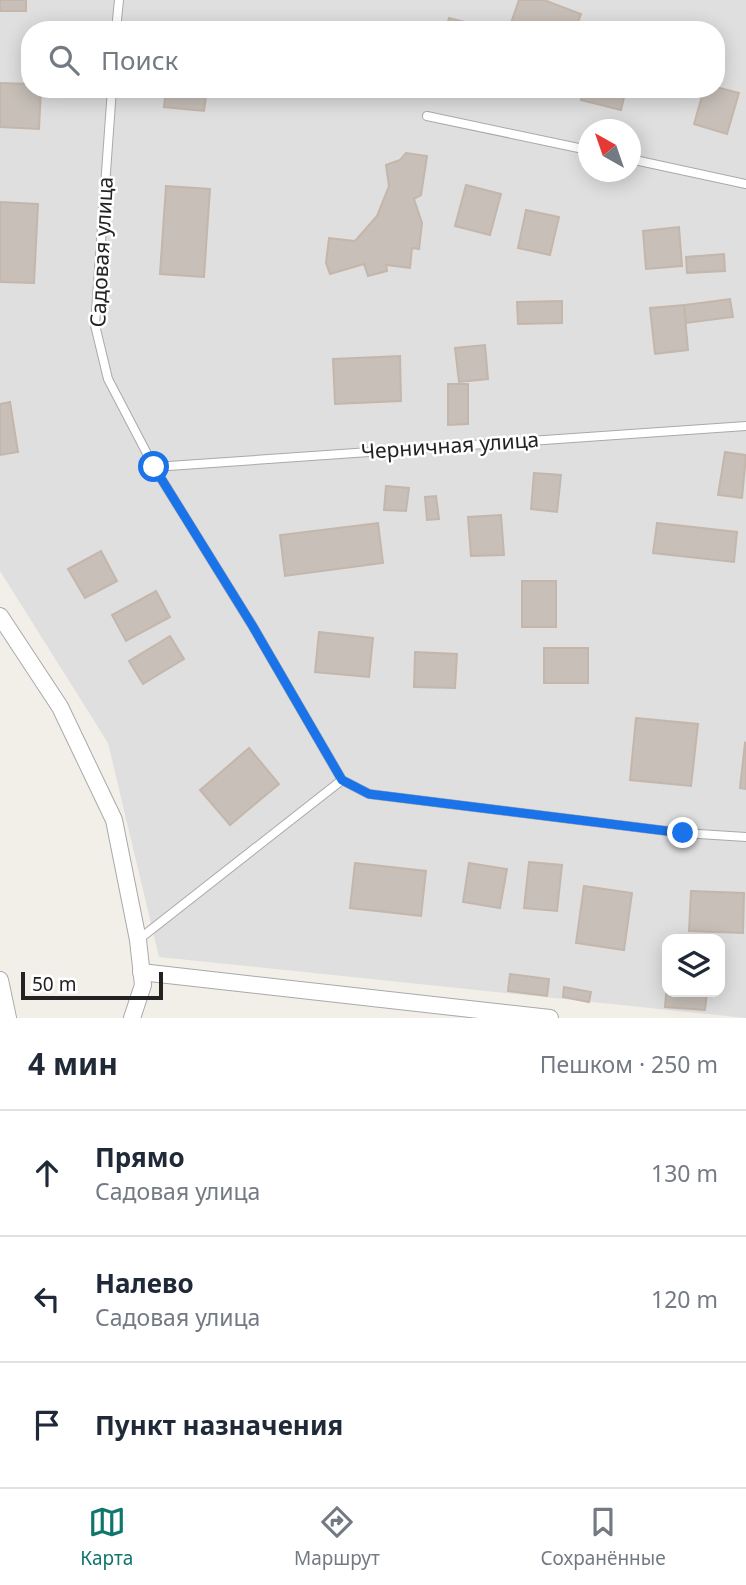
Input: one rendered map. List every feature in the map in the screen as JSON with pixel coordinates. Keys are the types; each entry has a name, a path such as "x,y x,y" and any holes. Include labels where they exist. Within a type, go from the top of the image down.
{"street":[{"path":"0,616 60,708 114,820 138,940 143,985 132,1018"},
{"path":"141,972 550,1018"},
{"path":"0,980 8,1018"}],"lane":[{"path":"117,21 119,0"},
{"name":"Садовая улица","path":"111,98 95,325 107,379 154,467 252,625 342,780"},
{"path":"427,116 578,148"},
{"path":"641,161 746,184"},
{"name":"Черничная улица","path":"154,467 746,426"},
{"path":"138,940 342,780 369,794 683,833 746,837"}],"shaded area":[{"path":"0,0 746,0 746,1018 159,957 108,743 0,571"}],"building":[{"path":"0,0 26,0 26,11 0,11"},
{"path":"519,0 544,0 581,14 578,21 512,21"},
{"path":"0,83 21,84 21,98 41,98 39,129 0,127"},
{"path":"725,89 739,93 727,134 694,124 701,98 725,98"},
{"path":"165,98 206,98 204,111 164,107"},
{"path":"582,98 624,98 621,110"},
{"path":"406,153 427,156 421,195 414,199 422,223 419,249 412,248 410,268 386,265 387,271 368,276 364,264 330,274 326,263 329,238 355,241 377,216 389,186 386,165 400,160"},
{"path":"466,185 501,194 490,235 455,226"},
{"path":"166,186 210,189 204,277 160,274"},
{"path":"0,202 38,204 34,283 0,282"},
{"path":"526,210 559,217 550,255 518,248"},
{"path":"679,227 682,266 646,269 643,231"},
{"path":"724,254 725,271 687,273 686,257"},
{"path":"730,299 733,317 686,323 684,305"},
{"path":"562,301 562,323 518,324 517,302"},
{"path":"684,305 688,350 655,354 650,308"},
{"path":"485,345 488,379 459,382 455,348"},
{"path":"400,356 401,401 335,404 333,359"},
{"path":"448,384 468,384 468,424 448,425"},
{"path":"10,402 18,452 0,455 0,404"},
{"path":"725,452 746,455 742,498 718,495"},
{"path":"534,473 561,475 557,512 531,509"},
{"path":"386,486 409,488 406,511 384,510"},
{"path":"436,496 439,519 427,520 425,497"},
{"path":"501,515 504,555 471,556 468,517"},
{"path":"378,523 383,563 285,576 280,535"},
{"path":"657,523 737,532 734,562 653,553"},
{"path":"101,551 117,581 85,598 68,569"},
{"path":"522,581 556,581 556,627 522,627"},
{"path":"156,591 170,617 126,641 112,615"},
{"path":"319,632 373,638 369,677 315,672"},
{"path":"170,636 184,659 143,684 129,661"},
{"path":"544,648 588,648 588,683 544,683"},
{"path":"415,652 457,654 455,688 414,687"},
{"path":"636,718 698,724 691,786 630,780"},
{"path":"746,744 746,789 740,788"},
{"path":"249,748 279,784 230,825 200,790"},
{"path":"529,862 562,865 557,911 524,908"},
{"path":"355,863 426,871 421,916 350,908"},
{"path":"469,863 507,869 500,908 463,902"},
{"path":"584,886 632,893 624,950 576,943"},
{"path":"691,891 744,893 743,933 689,931"},
{"path":"510,974 549,979 547,996 508,991"},
{"path":"564,987 591,992 589,1002 563,997"},
{"path":"666,997 706,997 705,1010 665,1007"}],"route":[{"path":"154,467 252,625 342,780 369,794 683,833"}]}
